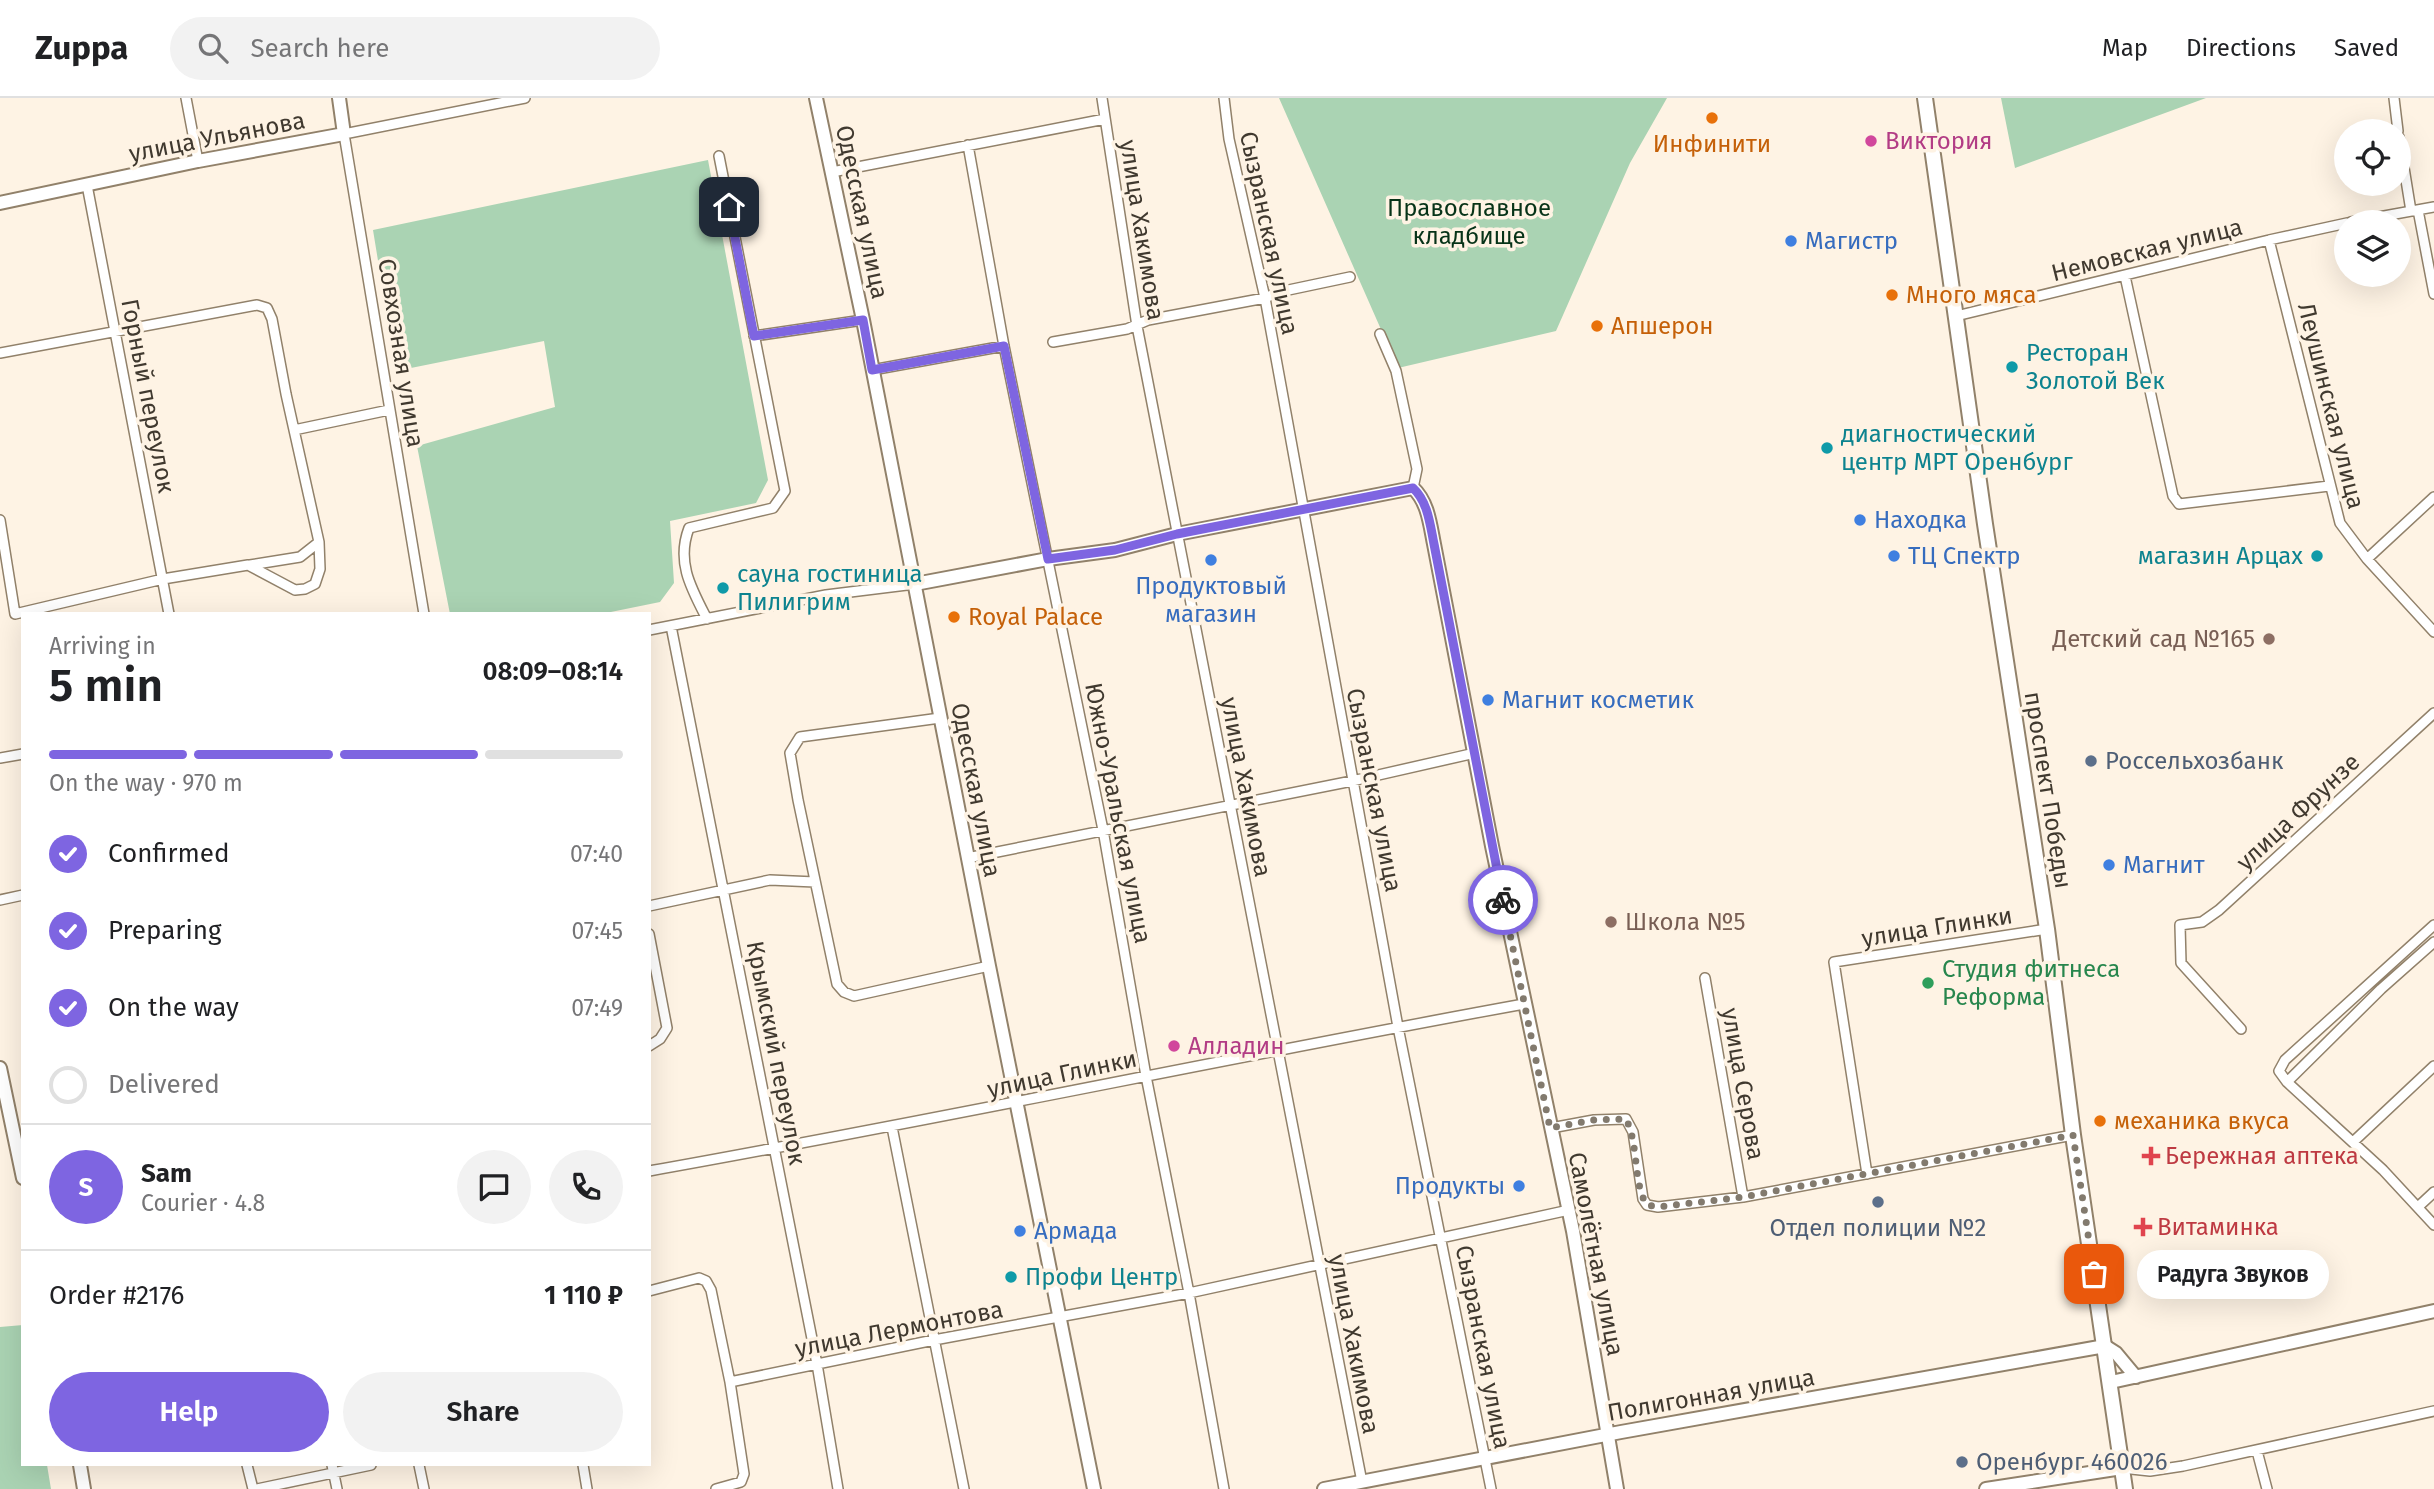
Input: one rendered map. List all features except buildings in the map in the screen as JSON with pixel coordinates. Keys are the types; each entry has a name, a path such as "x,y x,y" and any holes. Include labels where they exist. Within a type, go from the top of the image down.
{"main road":[{"name":"проспект Победы","path":"1926,98 2125,1489"}],"street":[{"path":"186,98 198,161"},
{"name":"Совхозная улица","path":"339,98 424,612"},
{"name":"улица Ульянова","path":"0,203 198,161 525,98"},
{"name":"Одесская улица","path":"816,98 863,320 967,858 1094,1489"},
{"name":"улица Хакимова","path":"1102,98 1137,326 1362,1482"},
{"name":"Сызранская улица","path":"1224,98 1229,139 1265,298 1398,1027 1491,1489"},
{"path":"2394,98 2397,119"},
{"path":"832,172 1105,119"},
{"name":"Южно-Уральская улица","path":"968,145 1004,346 1103,830 1146,1076 1224,1489"},
{"path":"707,619 683,560 683,543 689,528 773,508 785,491 719,156"},
{"name":"Горный переулок","path":"87,185 169,612"},
{"path":"2411,195 2434,294"},
{"name":"Немовская улица","path":"2411,211 2434,207"},
{"name":"Немовская улица","path":"1956,316 2334,226"},
{"name":"Леушинская улица","path":"2269,240 2340,523 2367,559 2434,632"},
{"path":"2125,276 2173,496 2179,504 2329,486"},
{"path":"1054,342 1127,329 1148,320 1265,298 1279,292 1350,277"},
{"path":"0,353 257,304 267,308 272,318 319,542 320,569 315,584 295,590 248,565"},
{"path":"754,336 863,320"},
{"name":"Самолётная улица","path":"1380,334 1396,371 1416,469 1413,488 1421,495 1426,505 1524,1004 1569,1210 1616,1489"},
{"path":"872,370 1004,346"},
{"path":"295,430 389,410"},
{"path":"651,630 826,595 915,584 1048,559 1115,550 1177,534 1413,488"},
{"path":"2367,559 2434,497"},
{"path":"0,520 15,614 21,613"},
{"path":"23,612 163,579 300,557 319,542"},
{"name":"Крымский переулок","path":"671,625 817,1364 838,1489"},
{"name":"улица Фрунзе","path":"2241,1028 2181,963 2180,925 2202,922 2219,910 2434,713"},
{"path":"940,718 800,737 794,745 790,759 836,984 854,996 989,966"},
{"path":"967,858 1352,781 1475,753"},
{"path":"0,758 21,754"},
{"path":"651,906 770,880 815,882"},
{"path":"0,900 21,895"},
{"path":"2434,925 2284,1060 2279,1071 2287,1082 2419,1206 2434,1225"},
{"name":"улица Глинки","path":"1867,1174 1833,962 2047,929"},
{"path":"2287,1082 2381,989 2434,942"},
{"path":"651,944 667,1028 660,1039 651,1045"},
{"name":"улица Серова","path":"1705,978 1743,1197"},
{"name":"улица Глинки","path":"651,1171 892,1127 1524,1004"},
{"path":"2353,1142 2434,1066"},
{"path":"0,1068 20,1154"},
{"path":"1550,1128 1594,1120 1626,1119 1633,1132 1641,1191 1647,1205 1658,1207 1743,1197 2073,1135"},
{"path":"892,1127 964,1489"},
{"path":"2419,1206 2434,1192"},
{"name":"улица Лермонтова","path":"730,1382 934,1340 1189,1293 1569,1210"},
{"path":"651,1290 699,1278 706,1281 711,1290 730,1382 744,1474 741,1482 716,1489"},
{"path":"2111,1382 2434,1311"},
{"path":"2105,1346 2116,1353 2136,1377"},
{"name":"Полигонная улица","path":"1324,1489 2105,1346"},
{"path":"1986,1489 2122,1468 2150,1471 2257,1451 2434,1411"},
{"path":"2257,1451 2267,1489"},
{"path":"80,1466 84,1489"},
{"path":"247,1466 255,1489 333,1468 358,1466"},
{"path":"419,1466 424,1489"},
{"path":"583,1466 587,1489"},
{"path":"333,1468 337,1489"}],"green space":[{"name":"Православное кладбище","path":"1279,98 1667,98 1630,163 1556,331 1398,368"},
{"path":"2001,98 2206,98 2015,168"},
{"path":"708,160 768,480 756,503 670,521 674,583 660,602 611,612 450,612 417,446 555,407 544,341 396,371 373,230"},
{"path":"21,1325 21,1466 47,1466 51,1489 0,1489 0,1327"}],"way so far":[{"path":"1503,900 1550,1128 1594,1120 1626,1119 1633,1132 1641,1191 1647,1205 1688,1205 1743,1197 2073,1135 2094,1274"}],"place":[{"name":"Инфинити","path":"1712,118"},
{"name":"Виктория","path":"1871,141"},
{"name":"Магистр","path":"1791,241"},
{"name":"Много мяса","path":"1892,295"},
{"name":"Апшерон","path":"1597,326"},
{"name":"Ресторан Золотой Век","path":"2012,367"},
{"name":"диагностический центр МРТ Оренбург","path":"1827,448"},
{"name":"Находка","path":"1860,520"},
{"name":"ТЦ Спектр","path":"1894,556"},
{"name":"магазин Арцах","path":"2317,556"},
{"name":"Продуктовый магазин","path":"1211,560"},
{"name":"сауна гостиница Пилигрим","path":"723,588"},
{"name":"Royal Palace","path":"954,617"},
{"name":"Детский сад №165","path":"2269,639"},
{"name":"Магнит косметик","path":"1488,700"},
{"name":"Россельхозбанк","path":"2091,761"},
{"name":"Магнит","path":"2109,865"},
{"name":"Школа №5","path":"1611,922"},
{"name":"Студия фитнеса Реформа","path":"1928,983"},
{"name":"Алладин","path":"1174,1046"},
{"name":"механика вкуса","path":"2100,1121"},
{"name":"Бережная аптека","path":"2151,1156"},
{"name":"Продукты","path":"1519,1186"},
{"name":"Отдел полиции №2","path":"1878,1202"},
{"name":"Витаминка","path":"2143,1227"},
{"name":"Армада","path":"1020,1231"},
{"name":"Радуга Звуков","path":"2094,1274"},
{"name":"Профи Центр","path":"1011,1277"},
{"name":"Оренбург 460026","path":"1962,1462"}],"route":[{"path":"729,207 754,336 863,320 872,370 1004,346 1048,559 1115,550 1177,534 1413,488 1421,495 1426,505 1434,544 1503,900"}]}
